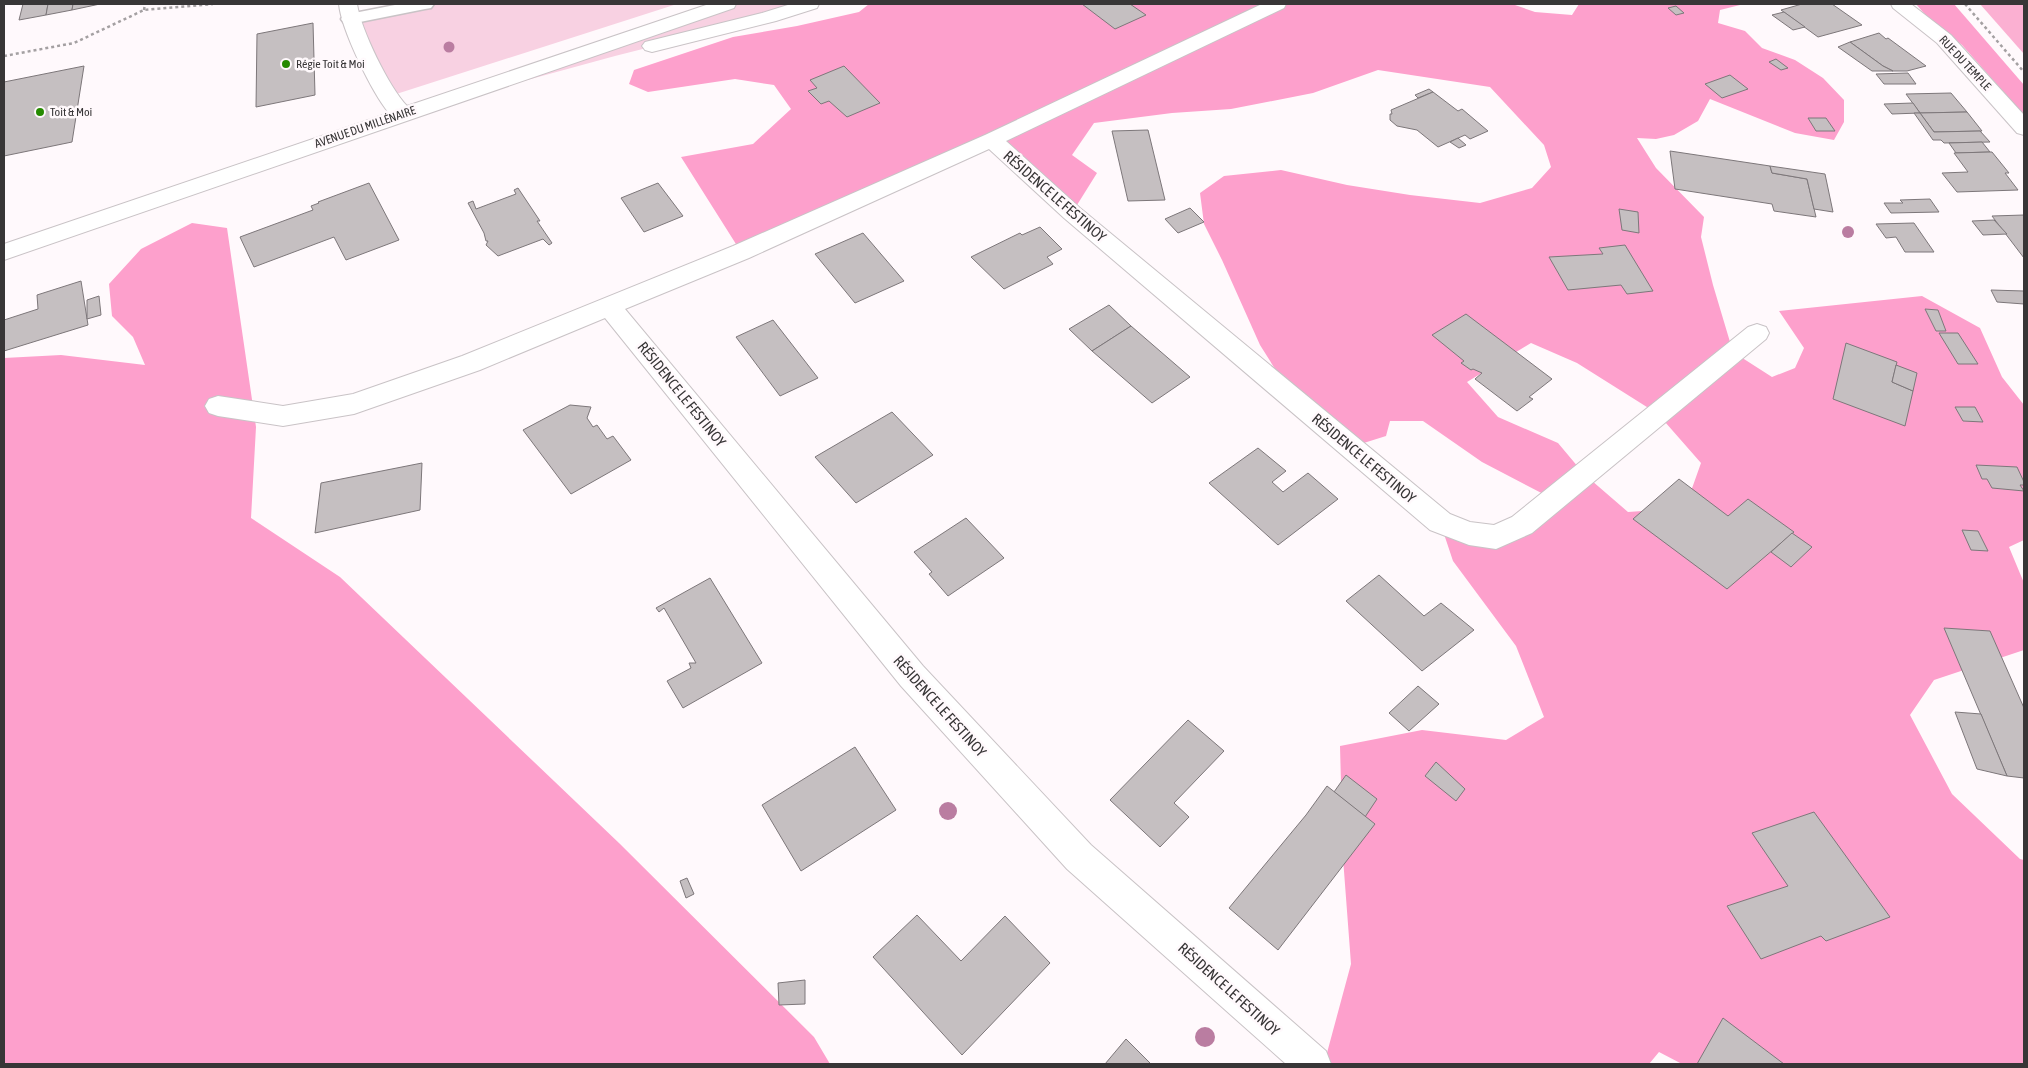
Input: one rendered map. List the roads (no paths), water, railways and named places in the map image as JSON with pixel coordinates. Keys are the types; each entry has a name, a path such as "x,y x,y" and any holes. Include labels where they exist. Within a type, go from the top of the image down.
{"street":[{"name":"AVENUE DU MILLÉNAIRE","path":"4,252 727,4"},
{"path":"349,11 387,97 402,114 615,56 769,17 810,4"},
{"name":"RÉSIDENCE LE FESTINOY","path":"218,406 283,416 354,404 471,363 740,252 992,140 1277,4"},
{"name":"RUE DU TEMPLE","path":"1900,4 1944,39 2024,128"},
{"name":"RÉSIDENCE LE FESTINOY","path":"992,140 1066,207 1440,522 1469,533 1496,537 1522,525 1757,333"},
{"name":"RÉSIDENCE LE FESTINOY","path":"610,307 912,676 1079,856 1313,1064"}],"lane":[{"path":"349,11 425,4"}],"place":[{"name":"Régie Toit & Moi","path":"286,64"},
{"name":"Toit & Moi","path":"40,112"}]}
